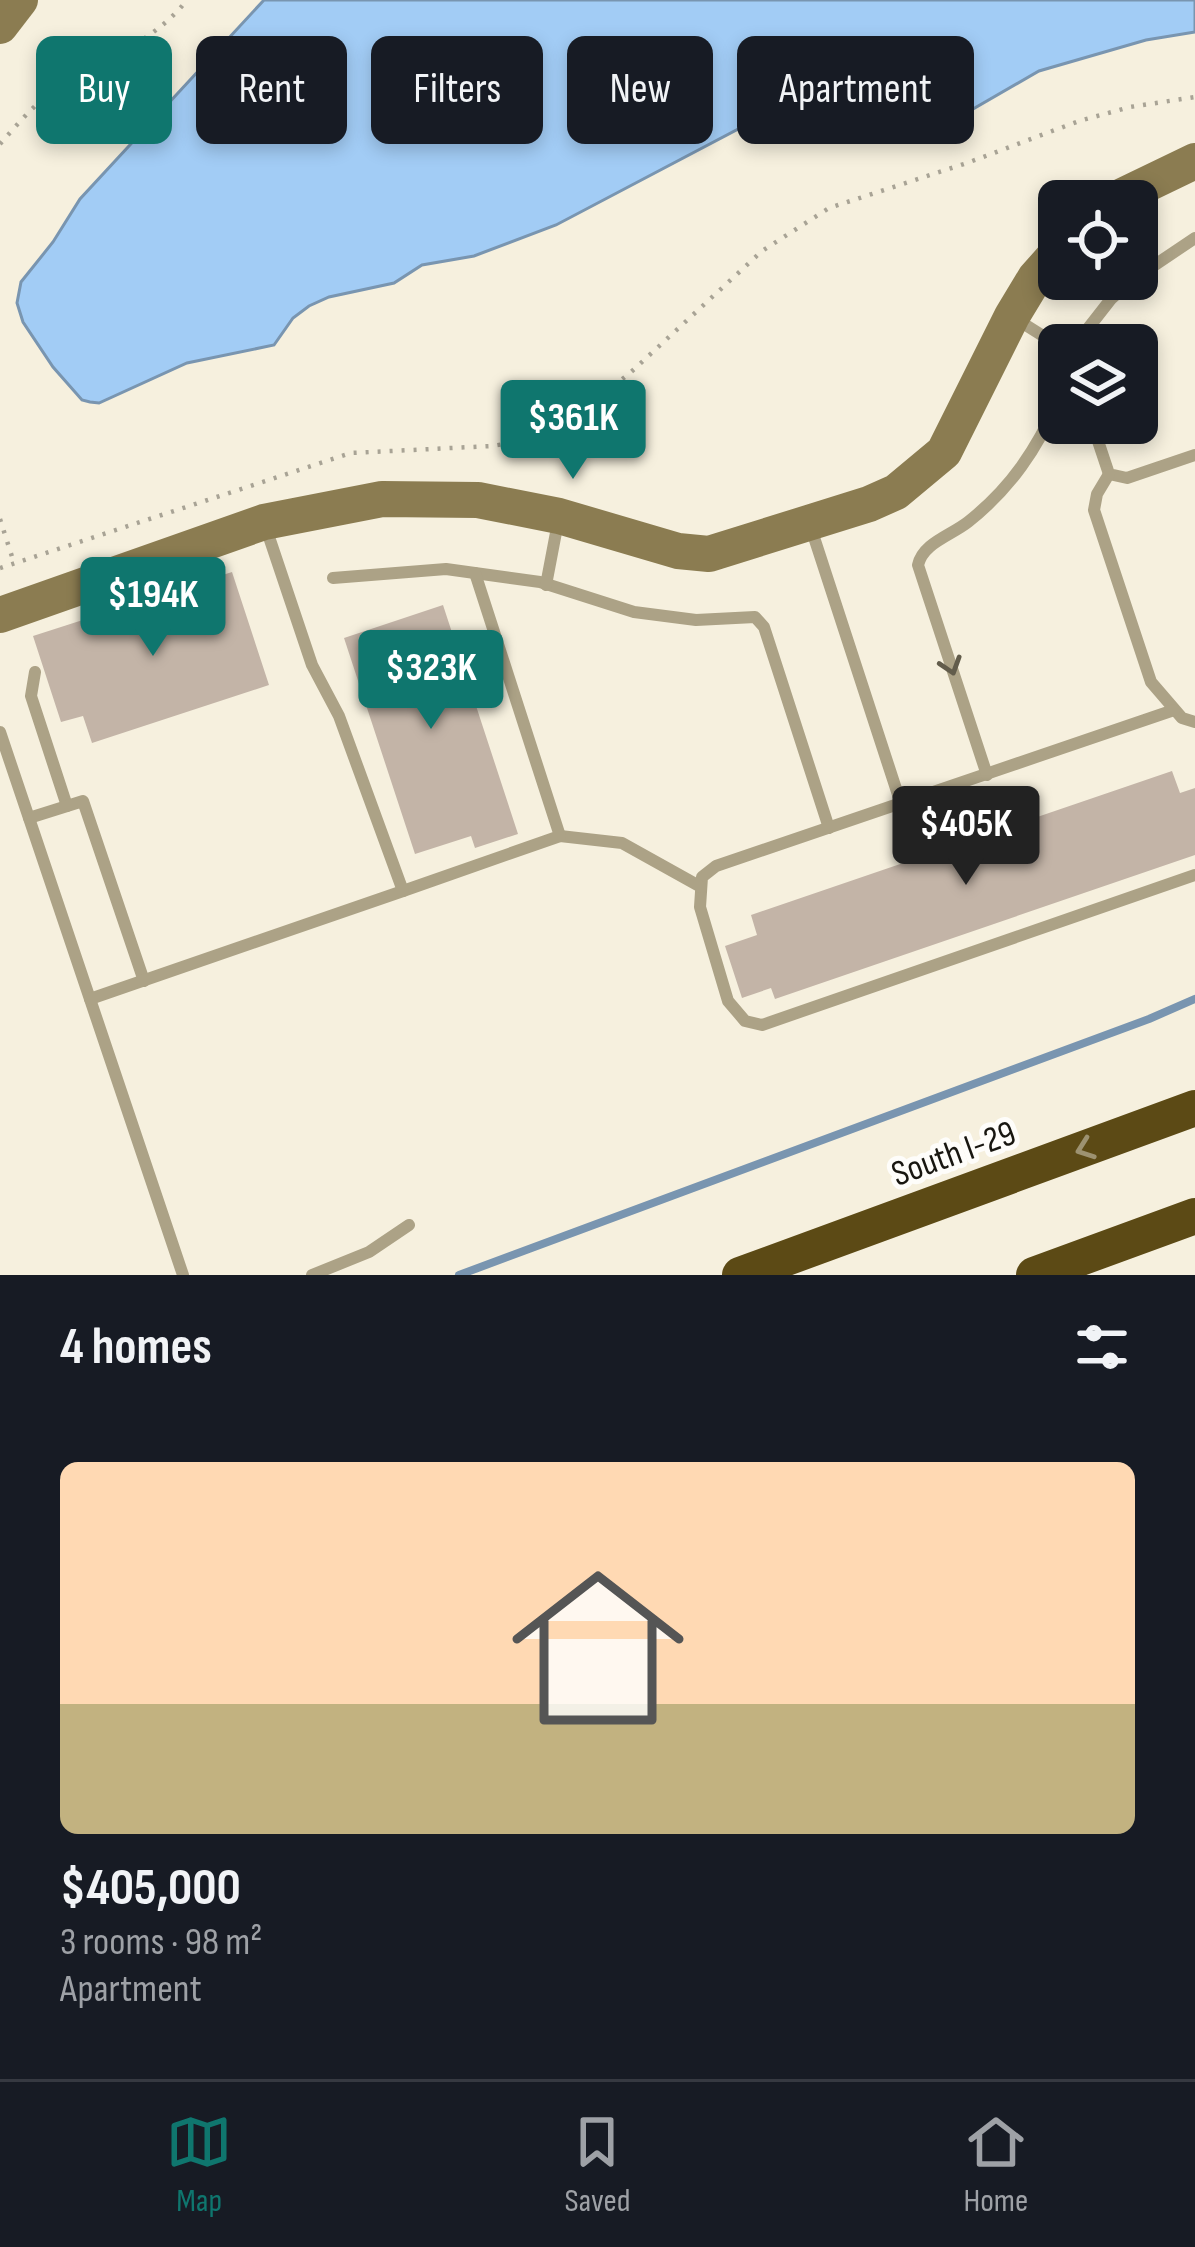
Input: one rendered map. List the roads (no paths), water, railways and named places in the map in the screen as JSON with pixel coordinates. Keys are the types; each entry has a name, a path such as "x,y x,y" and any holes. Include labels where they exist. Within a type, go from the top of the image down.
{"highway":[{"name":"South I-29","path":"740,1275 1195,1108"},
{"path":"1034,1275 1195,1216"}],"street":[{"path":"0,26 20,0"},
{"path":"1155,180 1195,160"},
{"path":"0,615 264,522 347,503 421,497 478,500 559,516 644,543 709,554 810,524 896,492 944,452 1038,274"}],"lane":[{"path":"1158,263 1195,238"},
{"path":"1091,324 1110,300"},
{"path":"1012,316 1038,333"},
{"path":"987,775 917,565 919,557 964,526 1003,490 1024,466 1038,439"},
{"path":"1099,444 1109,474"},
{"path":"1109,474 1126,478 1195,455"},
{"path":"1109,474 1096,494 1094,510 1150,682 1182,718 1195,722"},
{"path":"546,585 559,516"},
{"path":"264,522 312,665 356,758 403,891"},
{"path":"810,524 901,803"},
{"path":"333,578 446,569 546,585 634,612 696,620 755,616 764,627 829,828"},
{"path":"475,573 560,836"},
{"path":"34,672 31,696 67,806"},
{"path":"1174,710 716,866 702,877 700,907 728,1001 745,1021 762,1024 1195,875"},
{"path":"0,732 183,1275"},
{"path":"29,818 83,801 144,981"},
{"path":"90,999 560,836 622,843 701,887"},
{"path":"312,1275 369,1252 410,1225"}],"water":[{"path":"264,0 1195,0 1195,32 1146,40 1039,71 974,108 974,36 737,36 737,130 713,142 713,36 567,36 567,144 710,144 556,225 474,256 422,265 394,283 309,306 293,318 274,345 187,363 99,403 82,400 23,322 17,303 21,282 80,199 131,144 172,144 172,100 196,74 196,144 347,144 347,36 231,36"}],"waterway":[{"path":"459,1275 1195,999"}]}
